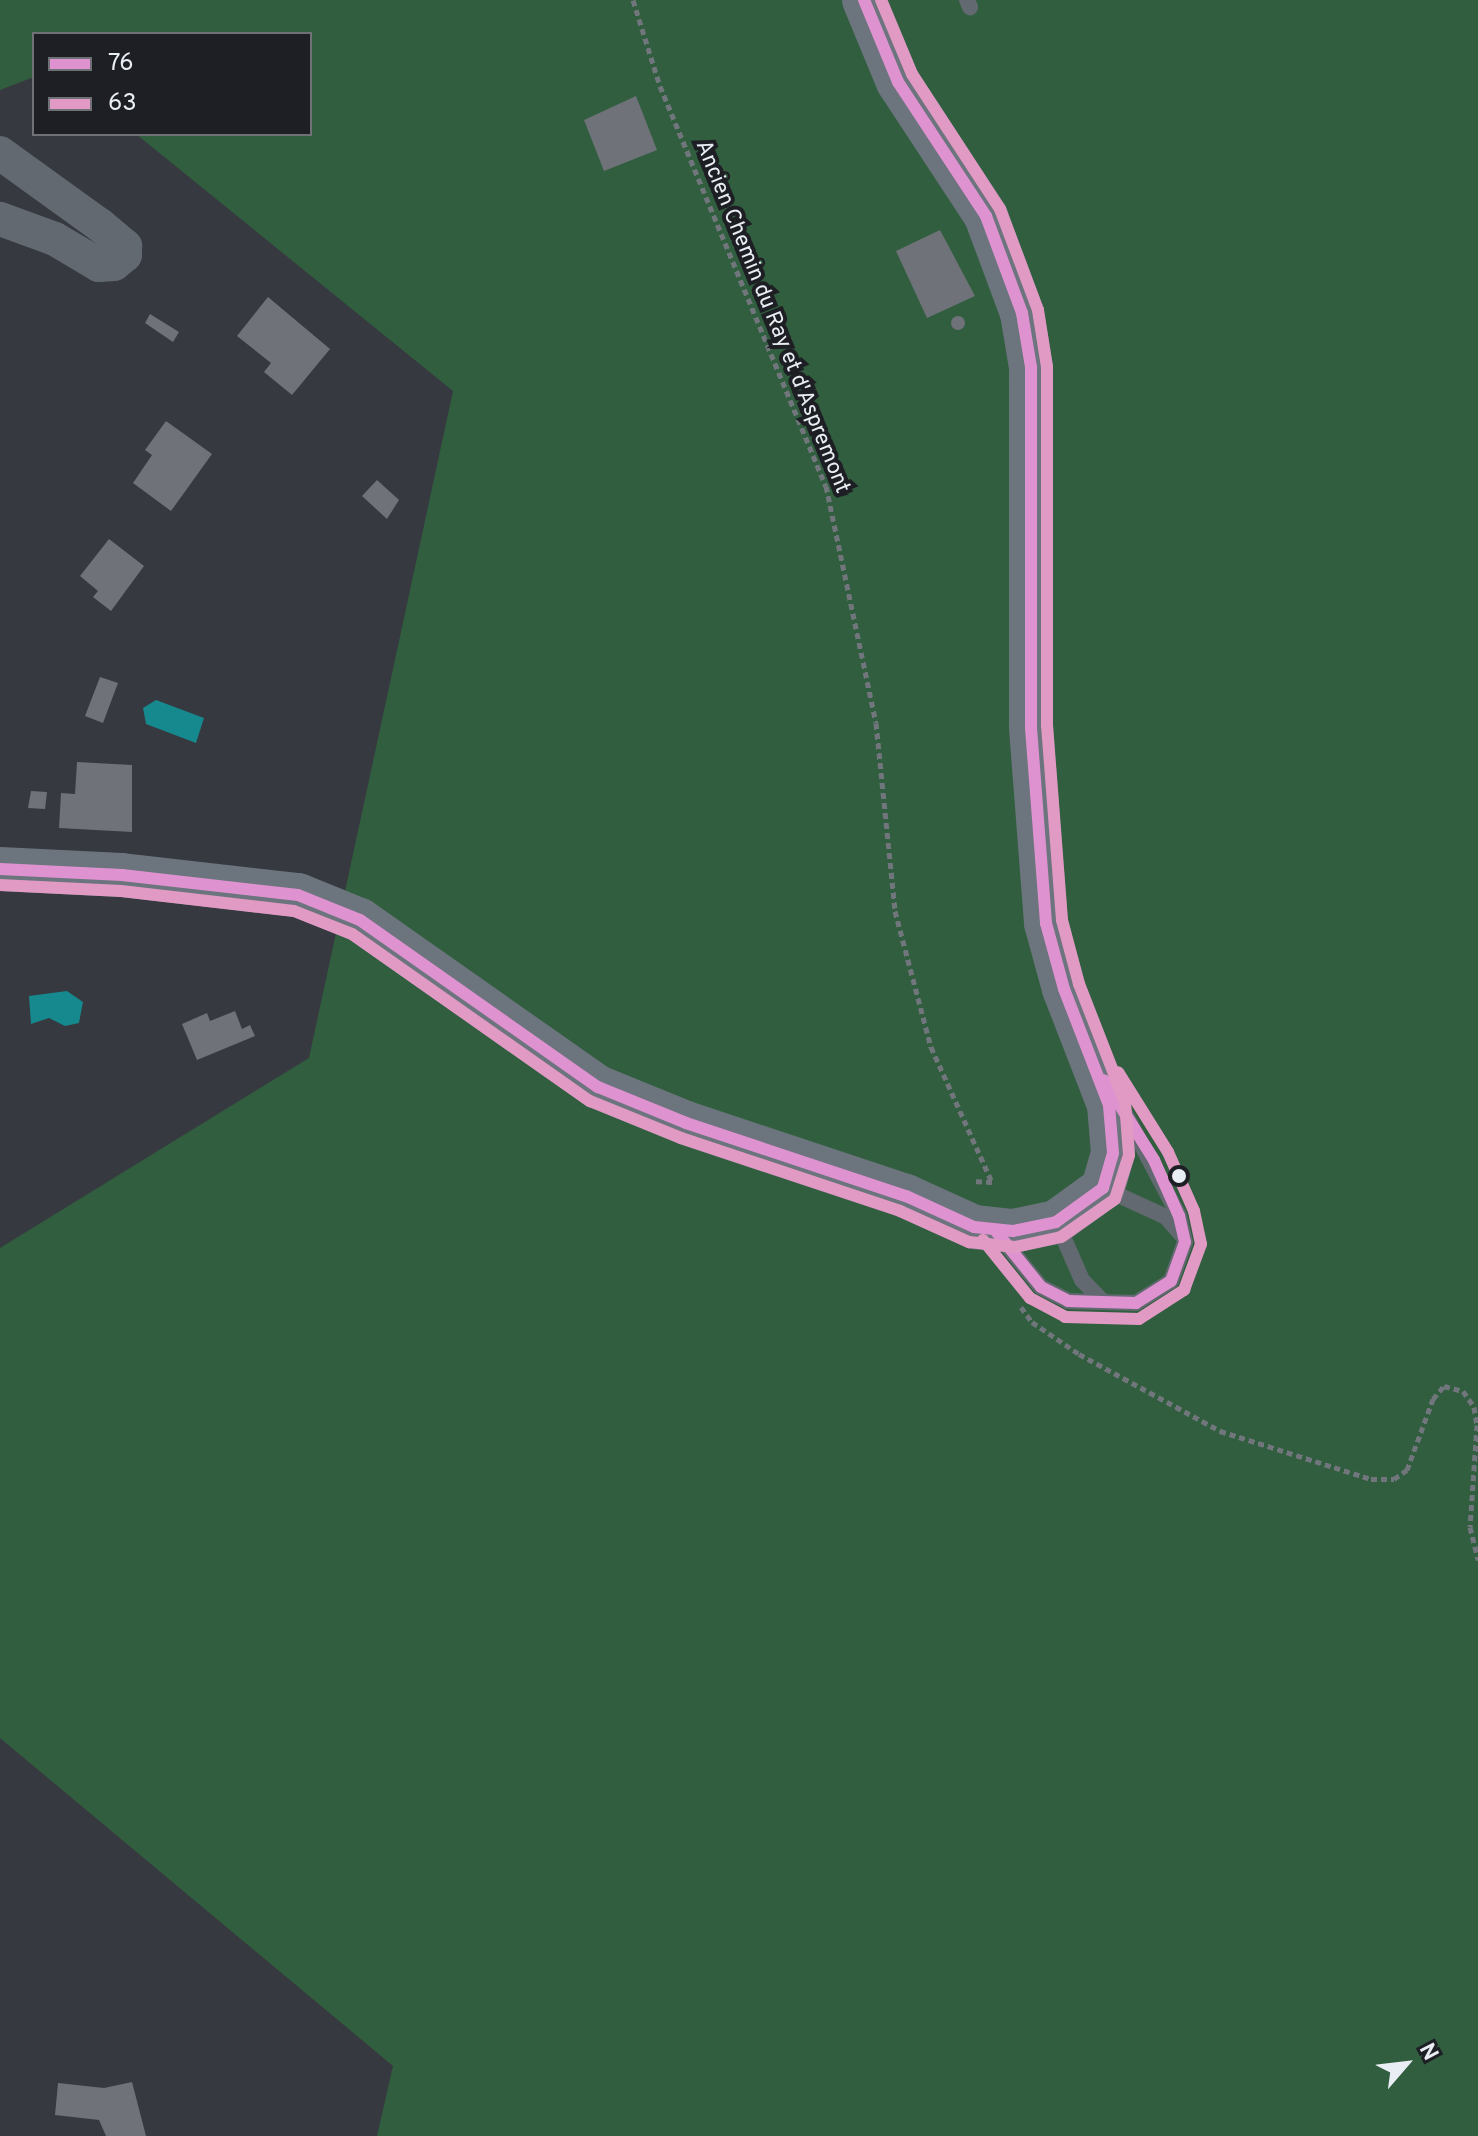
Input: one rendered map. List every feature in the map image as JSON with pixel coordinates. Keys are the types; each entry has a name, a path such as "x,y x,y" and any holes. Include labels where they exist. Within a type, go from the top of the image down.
{"street":[{"path":"0,869 122,875 298,895 360,920 598,1087 686,1123 906,1196 974,1227 995,1230 1056,1222 1103,1188 1113,1153 1109,1105 1064,989 1046,923 1031,727 1031,367 1022,313 986,216 898,82 864,0"},
{"path":"0,153 100,225 125,246 125,255 114,264 99,265 55,239 0,219"}],"lane":[{"path":"995,1230 1041,1287 1068,1301 1102,1301 1124,1305 1161,1290 1178,1271 1185,1242 1154,1160 1098,1072"},
{"path":"1103,1188 1166,1217 1185,1242"},
{"path":"1056,1222 1082,1280 1102,1301"}],"path":[{"name":"Ancien Chemin du Ray et d'Aspremont","path":"633,0 660,86 826,486 876,723 895,911 931,1047 992,1182 962,1180"},
{"path":"1017,1302 1032,1322 1079,1354 1207,1425 1371,1479 1394,1479 1407,1470 1433,1399 1444,1386 1463,1391 1474,1407 1477,1425 1470,1527 1478,1560"}],"green space":[{"path":"0,0 1478,0 1478,2136 377,2136 393,2066 0,1738 0,1248 309,1058 453,391 138,136 312,136 312,32 32,32 32,78 0,90"}],"water":[{"path":"156,700 204,718 196,743 146,724 143,708"},
{"path":"67,991 83,1002 79,1023 65,1026 49,1018 31,1024 29,996"}],"building":[{"path":"636,96 657,150 604,171 584,120"},
{"path":"940,230 975,296 927,318 896,251"},
{"path":"268,297 330,349 292,395 264,372 271,363 237,336"},
{"path":"150,314 179,332 173,342 145,323"},
{"path":"958,316 965,323 958,330 951,323"},
{"path":"166,421 212,454 171,511 133,483 152,455 145,450"},
{"path":"377,480 399,500 387,519 362,496"},
{"path":"109,539 144,566 111,611 93,597 98,591 80,576"},
{"path":"100,677 118,683 103,723 85,716"},
{"path":"77,762 132,765 132,832 59,828 61,793 75,794"},
{"path":"31,791 47,792 45,809 28,808"},
{"path":"235,1011 242,1029 250,1025 255,1036 197,1060 182,1024 207,1013 210,1021"},
{"path":"132,2082 146,2136 106,2136 99,2120 55,2115 58,2083 104,2088"}],"transit line":[{"name":"76","path":"0,869 122,875 298,895 360,920 598,1087 686,1123 906,1196 974,1227 1013,1231 1056,1222 1103,1188 1113,1153 1109,1105 1064,989 1046,923 1031,727 1031,367 1022,313 986,216 898,82 864,0"},
{"name":"63","path":"0,885 121,891 294,911 352,934 590,1101 681,1138 900,1211 969,1242 1015,1247 1061,1237 1115,1199 1129,1155 1125,1102 1079,984 1062,920 1047,726 1047,367 1038,310 1000,209 912,74 881,0"},
{"name":"63","path":"983,1240 1030,1298 1065,1317 1139,1319 1184,1290 1201,1244 1194,1211 1168,1152 1118,1072"},
{"name":"76","path":"995,1230 1041,1287 1068,1301 1136,1303 1171,1281 1185,1242 1179,1216 1154,1160 1104,1080"}]}
